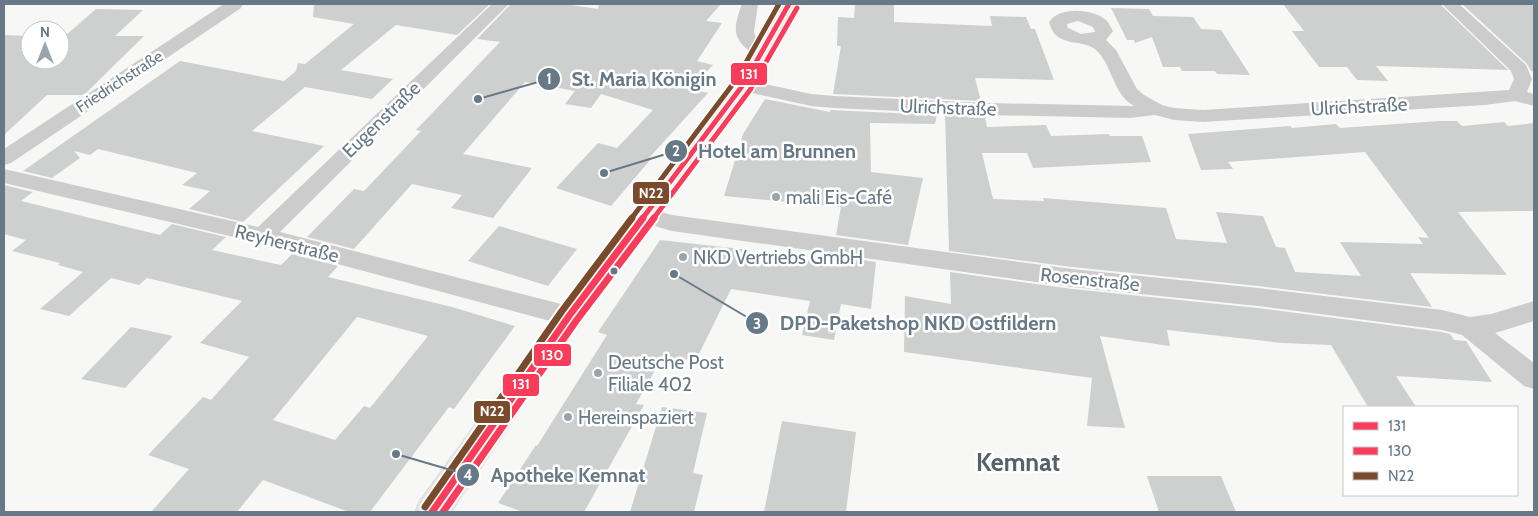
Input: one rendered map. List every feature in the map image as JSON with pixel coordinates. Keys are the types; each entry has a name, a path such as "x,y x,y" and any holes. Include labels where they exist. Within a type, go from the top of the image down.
{"main road":[{"path":"432,512 569,316 743,85 789,4"}],"street":[{"name":"Friedrichstraße","path":"6,155 235,4"},
{"name":"Eugenstraße","path":"262,236 501,4"},
{"path":"750,4 745,35 750,44 763,51"},
{"path":"1450,4 1519,69 1523,79 1525,98"},
{"name":"Ulrichstraße","path":"1094,39 1107,50 1129,92 1154,109 1174,114 1202,116 1525,98"},
{"name":"Ulrichstraße","path":"743,85 811,100 834,102 996,109 1130,112 1154,109"},
{"name":"Reyherstraße","path":"4,176 262,236 569,316"},
{"name":"Rosenstraße","path":"645,216 672,223 890,255 1072,278 1315,304 1442,320 1470,327 1491,324 1534,311"},
{"path":"1470,327 1534,378"}],"building":[{"path":"314,4 490,4 457,35 396,25 341,70 393,79 372,99 305,87 252,131 324,146 243,222 189,209 210,191 182,185 197,173 98,149 90,155 74,151 80,158 52,178 23,171 180,61 284,81 296,71 298,63 305,64 354,24 313,17"},
{"path":"511,4 564,4 598,9 599,4 721,4 706,21 722,23 697,61 713,65 691,89 708,93 649,158 651,159 611,206 556,188 598,143 617,148 653,110 601,94 591,108 565,104 575,91 525,82 463,154 532,168 493,218 451,208 462,195 412,184 354,249 307,237 354,189 364,191 421,131 416,130 500,42 477,39"},
{"path":"855,4 894,4 894,22 992,26 990,16 1026,17 1031,29 1035,29 1054,80 975,78 981,101 833,94 841,46 837,46 838,17 854,18"},
{"path":"1283,4 1440,4 1508,70 1376,66 1388,81 1357,80 1347,67 1319,67 1292,31 1304,31"},
{"path":"1462,4 1534,5 1534,71 1531,71 1527,64"},
{"path":"1111,8 1149,9 1153,16 1193,17 1201,29 1221,30 1250,75 1217,74 1215,71 1182,71 1180,67 1163,67 1152,37 1135,43 1134,40 1127,40"},
{"path":"96,9 143,10 115,36 144,36 86,93 82,95 47,95 4,135 4,35 20,36 20,70 70,70 70,32"},
{"path":"765,99 830,112 830,110 937,115 935,124 870,123 871,172 923,178 908,245 836,235 841,207 724,196 743,134"},
{"path":"945,115 985,117 987,127 1046,125 1051,136 1109,134 1110,136 1142,136 1151,162 1033,168 1027,153 982,153 993,199 1044,201 1043,198 1166,208 1176,239 1227,243 1216,212 1263,216 1276,247 1285,248 1295,272 1361,276 1340,242 1423,244 1418,237 1429,238 1365,152 1228,162 1233,169 1201,170 1188,134 1336,124 1340,128 1439,121 1457,121 1462,126 1504,122 1508,126 1534,123 1534,211 1458,212 1507,275 1410,273 1432,307 1258,286 1072,267 949,251"},
{"path":"4,185 33,192 21,201 160,235 172,224 226,237 212,250 281,265 292,254 338,266 328,277 452,307 515,326 454,409 449,407 370,512 349,512 263,480 237,512 151,512 189,469 148,455 203,397 211,400 249,357 200,343 242,301 147,278 139,285 111,278 69,316 40,309 83,272 58,265 60,263 12,251 26,240 4,234","holes":["357,317 428,336 370,408 364,406 335,440 273,420"]},
{"path":"499,226 577,249 548,286 468,261"},
{"path":"660,240 750,250 749,252 832,264 833,255 876,262 871,309 841,304 834,340 802,335 810,301 731,289 696,360 662,358 636,404 644,405 584,512 523,512 498,503 537,446 607,335 598,332"},
{"path":"950,272 1072,289 1258,308 1442,332 1450,334 1454,340 1466,341 1492,382 1396,376 1415,406 1367,406 1331,345 1282,343 1167,330 1170,346 1100,336 1125,428 1087,426 1092,378 904,352 905,296 951,304"},
{"path":"131,327 173,336 125,388 81,379"},
{"path":"662,407 707,413 693,473 703,475 694,512 630,512"},
{"path":"782,421 856,432 846,512 764,512"},
{"path":"1147,476 1221,476 1236,512 1159,512"}],"transit line":[{"name":"N22","path":"425,507 562,311 736,80 779,4"},
{"name":"131","path":"432,512 569,316 743,85 789,4"},
{"name":"130","path":"443,512 576,321 750,90 797,8"}],"place":[{"name":"St. Maria Königin","path":"478,99"},
{"name":"Hotel am Brunnen","path":"604,173"},
{"name":"mali Eis-Café","path":"776,197"},
{"name":"NKD Vertriebs GmbH","path":"683,257"},
{"name":"DPD-Paketshop NKD Ostfildern","path":"674,274"},
{"name":"Deutsche Post Filiale 402","path":"598,373"},
{"name":"Hereinspaziert","path":"568,417"},
{"name":"Apotheke Kemnat","path":"396,454"}],"district":[{"name":"Kemnat","path":"1018,462"}]}
